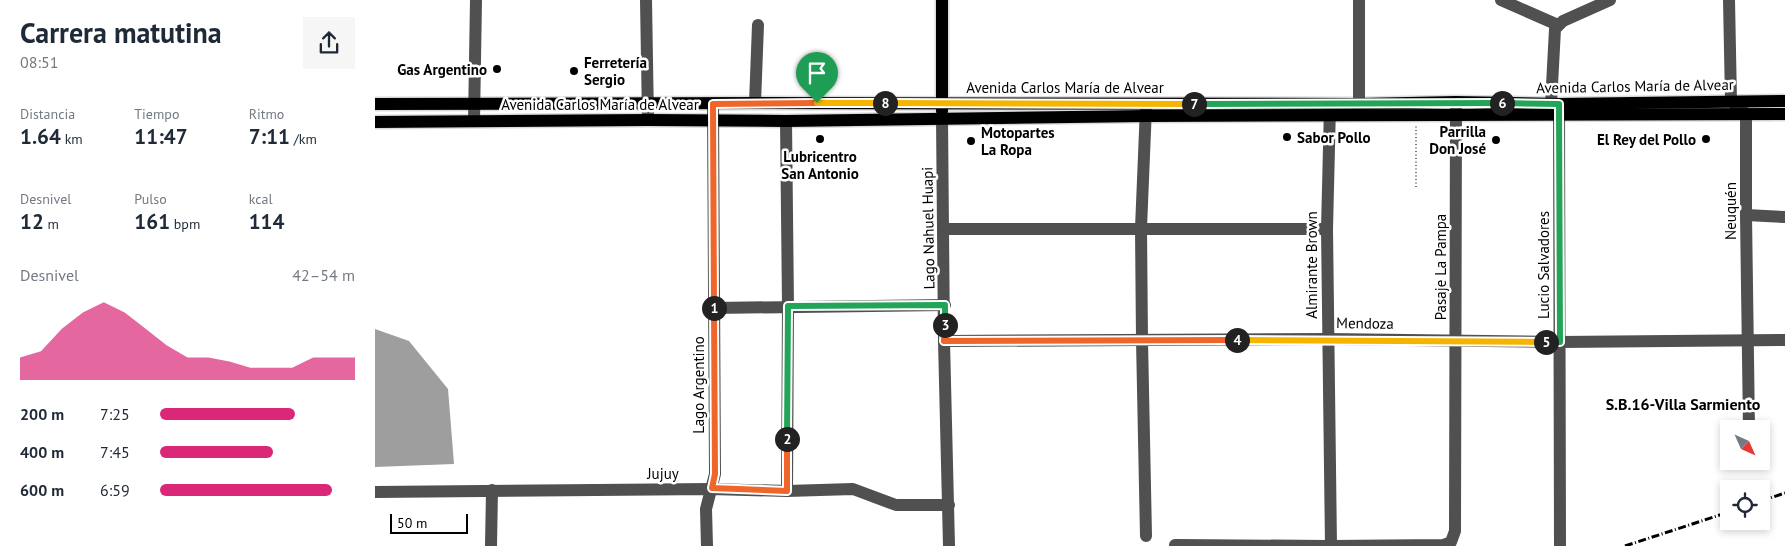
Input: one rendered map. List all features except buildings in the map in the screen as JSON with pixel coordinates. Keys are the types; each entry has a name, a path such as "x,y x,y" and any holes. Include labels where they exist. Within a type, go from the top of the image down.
{"main road":[{"name":"Lago Nahuel Huapi","path":"942,0 942,118"},
{"name":"Avenida Carlos María de Alvear","path":"1330,109 1359,104 1456,109 1785,101"},
{"name":"Avenida Carlos María de Alvear","path":"375,104 942,103 1146,110"},
{"name":"Avenida Carlos María de Alvear","path":"1556,108 1785,114"},
{"name":"Avenida Carlos María de Alvear","path":"375,122 785,121 942,118 1146,110 1330,109 1416,115 1456,109"}],"street":[{"path":"474,121 476,0"},
{"path":"646,0 648,120"},
{"path":"1359,0 1359,104"},
{"path":"1501,0 1558,25 1563,20 1610,0"},
{"path":"1729,0 1731,102 1747,114"},
{"path":"755,103 758,24"},
{"name":"Lucio Salvadores","path":"1558,25 1555,29 1561,546"},
{"name":"Lago Argentino","path":"707,546 707,509 715,474 713,104"},
{"name":"Almirante Brown","path":"1330,109 1327,229 1330,546"},
{"name":"Pasaje La Pampa","path":"1443,545 1451,542 1455,531 1456,109"},
{"path":"1146,110 1141,228 1147,536"},
{"name":"Neuquén","path":"1747,114 1746,215 1749,420"},
{"name":"Lago Nahuel Huapi","path":"942,118 944,341 949,546"},
{"path":"785,121 788,306 787,491"},
{"path":"1746,215 1785,217"},
{"path":"944,229 1327,229"},
{"path":"714,308 945,305"},
{"name":"Mendoza","path":"944,341 1328,339 1560,342 1785,340"},
{"name":"Jujuy","path":"375,492 712,488 787,491 853,489 896,505 949,506"},
{"path":"491,546 492,490"},
{"path":"1175,546 1443,545"}],"path":[{"path":"1416,115 1416,187"}],"shaded area":[{"path":"375,329 409,341 448,389 454,464 375,467"}],"railway":[{"path":"1770,498 1785,493"},
{"path":"1625,546 1720,515"}],"place":[{"name":"Gas Argentino","path":"497,69"},
{"name":"Ferretería Sergio","path":"574,71"},
{"name":"Sabor Pollo","path":"1287,137"},
{"name":"Lubricentro San Antonio","path":"820,139"},
{"name":"El Rey del Pollo","path":"1706,139"},
{"name":"Parrilla Don José","path":"1496,140"},
{"name":"Motopartes La Ropa","path":"971,141"}],"district":[{"name":"S.B.16-Villa Sarmiento","path":"1683,404"}],"route":[{"path":"1456,102 1559,104 1560,342 1328,339 944,341 945,305 788,306 787,491 712,488 715,474 713,104 817,103 1359,104 1456,102"}]}
